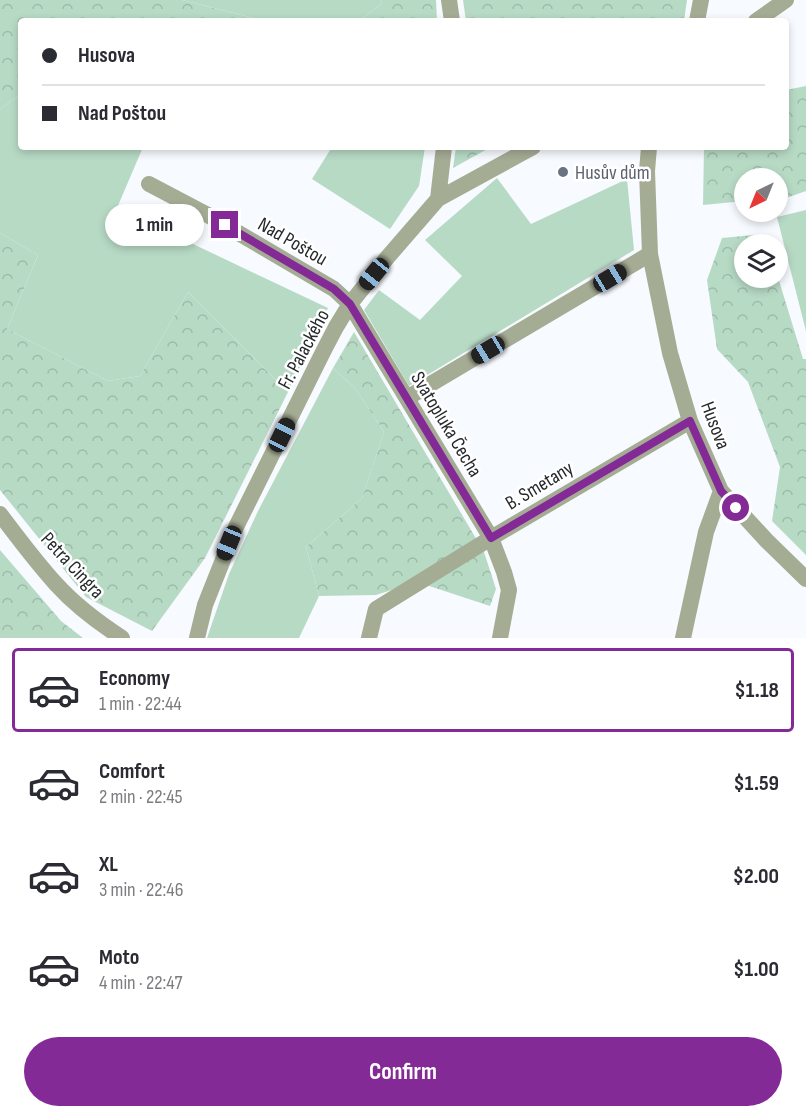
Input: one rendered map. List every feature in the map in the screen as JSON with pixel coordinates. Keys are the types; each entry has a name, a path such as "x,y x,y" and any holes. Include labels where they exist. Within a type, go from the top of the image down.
{"street":[{"path":"449,0 452,18"},
{"path":"698,18 701,0"},
{"path":"760,18 786,0"},
{"path":"438,199 444,150"},
{"name":"Fr. Palackého","path":"197,638 205,605 236,527 328,342 350,304 438,199 528,150"},
{"name":"Husova","path":"649,150 647,171 650,254 670,353 690,421 721,491 806,579"},
{"name":"Nad Poštou","path":"149,184 206,214 334,289 350,304"},
{"path":"407,398 650,254"},
{"name":"Svatopluka Čecha","path":"350,304 491,538 509,590 500,638"},
{"name":"B. Smetany","path":"369,638 376,609 491,538 690,421"},
{"path":"683,638 706,532 721,491"},
{"name":"Petra Cingra","path":"0,514 57,585 79,606 122,638"}],"green space":[{"path":"0,0 182,0 254,18 18,18 18,96 0,109"},
{"path":"182,0 382,0 380,5 363,18 254,18"},
{"path":"382,0 436,0 437,18 363,18 380,5"},
{"path":"463,0 687,0 684,18 466,18"},
{"path":"806,86 806,191 788,197 788,168 734,168 734,202 703,205 704,150 789,150 789,89"},
{"path":"18,96 18,150 142,150 117,208 328,308 288,392 188,292 140,376 108,381 7,329 38,255 0,233 0,109"},
{"path":"330,150 425,150 419,186 390,229 312,179"},
{"path":"456,150 486,150 453,168"},
{"path":"497,178 531,224 627,179 634,250 409,386 364,310 379,290 420,320 462,276 425,240"},
{"path":"806,210 806,331 788,260 788,234 781,234 778,222 788,222 788,214"},
{"path":"0,233 38,255 7,329 108,381 140,376 188,292 288,392 205,558 152,631 86,597 0,490"},
{"path":"734,237 734,288 781,288 803,359 806,359 806,555 772,521 780,467 748,382 717,349 707,280 722,238"},
{"path":"354,332 484,552 496,589 490,606 417,582 376,595 319,596 306,547 362,498 384,432 355,388 333,368"},
{"path":"333,368 355,388 384,432 362,498 306,547 319,596 299,638 207,638 229,574 258,511"},
{"path":"0,550 61,621 83,638 0,638"}],"place":[{"name":"Husův dům","path":"563,172"}],"route":[{"path":"225,225 334,289 350,304 491,538 690,421 721,491 736,508"}]}
